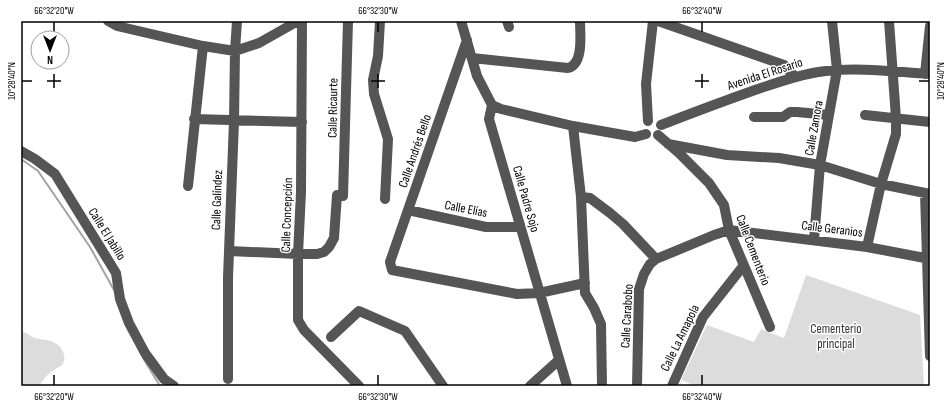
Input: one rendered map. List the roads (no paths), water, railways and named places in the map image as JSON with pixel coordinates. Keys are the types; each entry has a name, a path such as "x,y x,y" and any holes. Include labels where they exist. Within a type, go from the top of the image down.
{"street":[{"path":"108,21 117,26 203,46 235,51 259,43 298,21"},
{"name":"Calle Galíndez","path":"228,379 229,251 237,21"},
{"name":"Calle Concepción","path":"302,21 302,122 298,254 298,320 304,330 359,386"},
{"name":"Calle Ricaurte","path":"229,251 317,254 324,252 334,238 340,195 348,21"},
{"path":"380,21 378,56 373,80 374,94 388,139 385,199"},
{"name":"Calle Padre Sojo","path":"461,21 478,76 492,105 489,119 567,386"},
{"path":"472,58 568,68 573,67 579,56 580,21"},
{"path":"646,134 644,126 648,120 646,84 653,21"},
{"path":"658,21 784,65 794,77"},
{"name":"Calle Zamora","path":"814,240 820,165 837,70 832,21"},
{"path":"867,247 881,184 896,134 889,21"},
{"path":"928,74 930,26"},
{"name":"Calle Andrés Bello","path":"467,40 390,262 392,270 517,294 539,292"},
{"path":"188,186 203,46"},
{"name":"Avenida El Rosario","path":"492,105 501,109 573,126 635,137 646,134 651,136 659,130 712,106 794,77 837,70 892,71 928,74"},
{"path":"754,117 783,117 790,112 829,115"},
{"path":"865,115 930,122"},
{"path":"194,119 302,122"},
{"path":"648,120 656,120 659,130"},
{"path":"573,126 581,197 585,293 601,324 602,386"},
{"name":"Calle Cementerio","path":"659,130 668,144 709,183 724,205 729,230 770,327"},
{"path":"668,144 727,155 779,158 820,165 881,184 927,193 930,356"},
{"name":"Calle El Jabillo","path":"21,151 36,159 55,174 116,273 122,305 129,323 145,353 164,379 174,386"},
{"path":"581,197 590,198 610,213 623,224 656,259"},
{"name":"Calle Elías","path":"408,210 486,227 520,227"},
{"name":"Calle Geranios","path":"729,230 867,247 928,259"},
{"name":"Calle Carabobo","path":"637,386 639,289 644,274 650,264 656,259 729,230"},
{"name":"Calle La Amapola","path":"672,386 703,317 744,265"},
{"path":"539,292 585,282"},
{"path":"331,337 359,311 405,331 443,386"},
{"path":"530,386 559,360"}],"waterway":[{"path":"21,159 38,171 90,247 114,290"},
{"path":"143,358 160,386"}],"park label":[{"name":"Cementerio principal","path":"836,336"}]}
